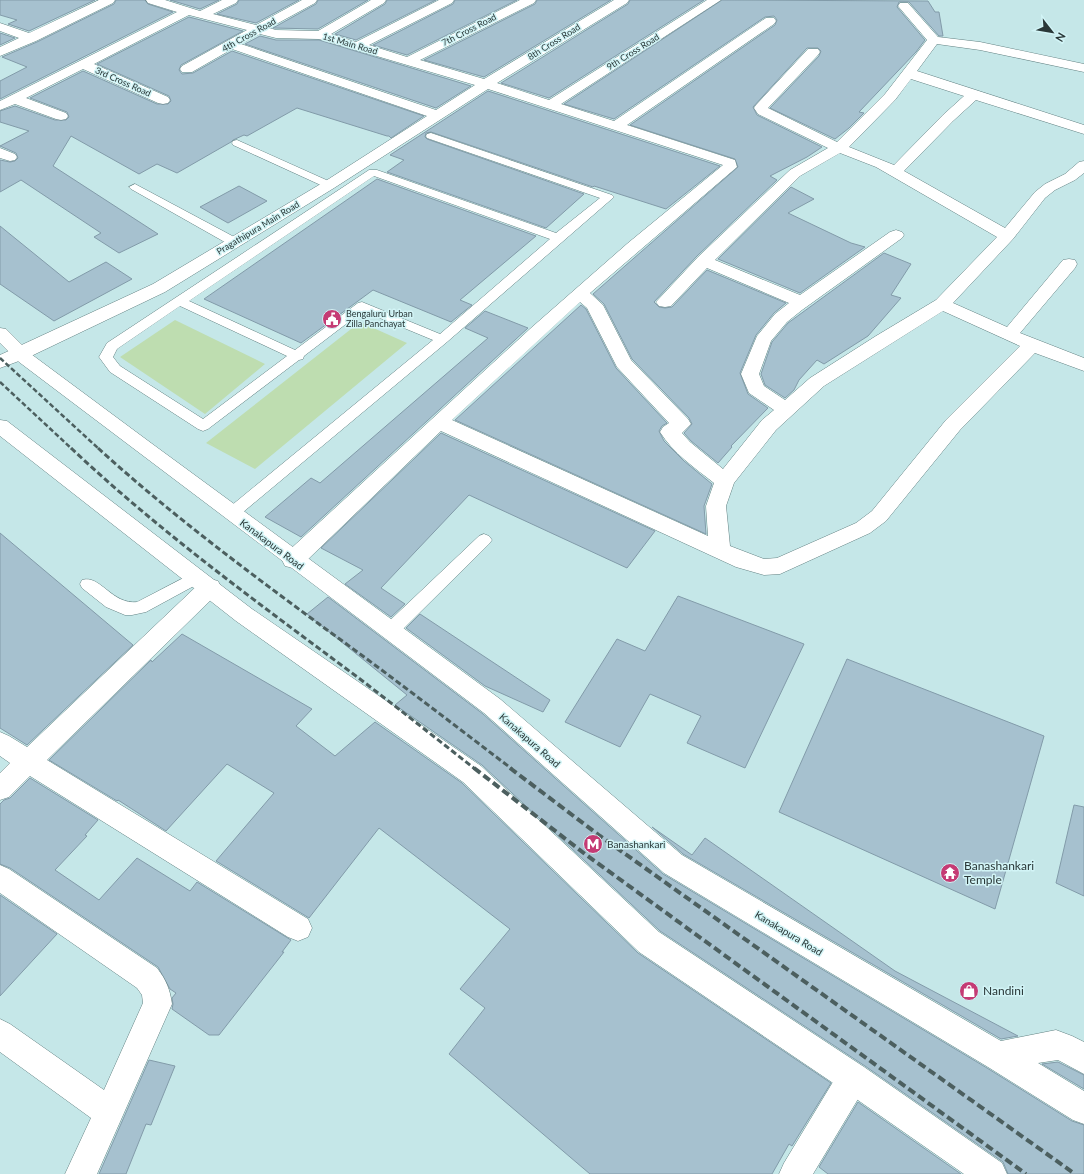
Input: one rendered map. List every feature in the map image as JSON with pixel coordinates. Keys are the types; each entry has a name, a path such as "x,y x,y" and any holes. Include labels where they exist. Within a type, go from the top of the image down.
{"street":[{"path":"0,52 109,0"},
{"name":"1st Main Road","path":"152,0 201,16 276,34 320,35 486,84 730,163 730,168 650,232 580,293"},
{"path":"201,16 232,0"},
{"name":"4th Cross Road","path":"187,70 311,0"},
{"path":"353,0 363,9"},
{"path":"320,35 380,0"},
{"path":"357,46 448,0"},
{"name":"7th Cross Road","path":"409,61 530,0"},
{"name":"8th Cross Road","path":"486,84 623,0"},
{"name":"9th Cross Road","path":"550,105 715,0"},
{"path":"904,6 934,40 980,46 1084,68"},
{"path":"0,106 188,12"},
{"path":"616,126 770,21"},
{"path":"0,27 31,38"},
{"path":"665,302 704,261 795,173 839,148 890,97 934,40"},
{"path":"231,45 438,115"},
{"path":"812,52 761,109 769,115 839,148 881,164 1007,236"},
{"name":"3rd Cross Road","path":"83,64 163,100"},
{"path":"908,73 1084,130"},
{"name":"Pragathipura Main Road","path":"10,358 159,288 329,185 486,84"},
{"path":"895,172 948,118 974,95"},
{"path":"15,99 61,116"},
{"path":"720,550 716,506 725,481 769,425 818,382 882,340 942,304 1007,236 1040,195 1050,187 1073,175 1084,165"},
{"path":"786,410 756,388 750,374 763,340 781,318 896,235"},
{"path":"704,261 802,302"},
{"path":"1009,335 1069,264"},
{"path":"293,560 438,422 580,293 594,305 623,363 681,424 670,432 683,447 725,481"},
{"path":"942,304 1032,345 1084,365"},
{"name":"Kanakapura Road","path":"0,333 10,358 231,514 492,706 672,864 999,1056 1084,1109"},
{"path":"438,422 744,561 764,567 780,566 863,528 879,516 953,425 1032,345"},
{"path":"0,426 204,582 244,615 472,774 649,942 853,1078 991,1174"},
{"path":"0,789 204,582"},
{"path":"0,743 28,762 298,928"},
{"path":"0,878 147,978 156,990 158,1004 110,1113 81,1174"},
{"path":"0,1034 110,1113"},
{"path":"999,1056 1056,1045 1062,1046 1084,1059"},
{"path":"795,1174 853,1078"}],"lane":[{"path":"231,514 442,339 558,238 608,197 431,136"},
{"path":"237,143 329,185"},
{"path":"442,339 362,306 298,356 203,426 115,369 106,357 112,346 373,172 558,238"},
{"path":"135,187 234,242"},
{"path":"179,301 298,356"},
{"path":"390,631 484,540"},
{"path":"88,584 120,608 130,610 140,608 204,582"}],"green space":[{"path":"175,320 265,364 205,414 120,357"},
{"path":"360,322 407,343 255,469 206,443"}],"building":[{"path":"0,0 95,0 29,31 8,24 17,20 0,15"},
{"path":"116,0 145,0 148,4 173,12 0,99 0,81 27,67 2,57 37,42 114,4"},
{"path":"170,0 219,0 200,9"},
{"path":"239,0 299,0 256,23 217,14 237,4"},
{"path":"318,0 368,0 318,29 273,28 316,4"},
{"path":"387,0 436,0 356,40 335,34 385,4"},
{"path":"455,0 517,0 407,55 373,45 453,4"},
{"path":"537,0 611,0 484,77 424,60 535,4"},
{"path":"630,0 704,0 549,98 501,83 628,4"},
{"path":"722,0 928,1 935,12 939,12 943,36 939,36 909,2 899,2 897,7 925,40 916,52 859,112 864,113 835,139 770,108 819,56 821,51 818,48 807,48 753,107 757,115 822,147 807,157 770,176 777,180 697,256 654,302 659,307 672,307 707,270 786,303 774,313 756,335 740,373 748,394 768,408 731,446 732,447 718,463 691,441 684,433 692,424 689,418 632,359 604,304 593,294 738,167 735,159 630,125 775,25 777,20 774,16 765,17 614,119 564,104"},
{"path":"189,17 243,31 181,65 179,70 182,74 193,73 232,51 424,116 391,138 389,136 297,108 247,136 244,135 233,140 177,173 157,164 139,174 71,136 53,166 158,234 119,253 94,237 101,233 21,180 0,192 0,160 10,162 15,161 18,158 16,153 0,146 29,131 0,122 0,111 15,106 55,120 66,120 69,117 67,112 30,98 83,71 157,104 168,104 171,101 169,96 97,64"},
{"path":"0,33 15,38 0,45"},
{"path":"260,36 276,40 319,40 471,86 436,108 245,44"},
{"path":"488,91 720,166 666,209 594,186 593,187 431,132 426,133 425,137 427,139 584,194 546,228 387,172 404,160 390,155"},
{"path":"377,179 536,236 460,300 472,305 451,322 373,290 301,343 204,299"},
{"path":"239,186 267,201 228,223 200,207"},
{"path":"791,187 814,199 788,213 851,243 865,247 800,293 718,259"},
{"path":"0,226 69,282 106,262 132,279 54,321 0,284"},
{"path":"884,253 911,264 891,295 901,298 868,336 824,364 817,360 799,380 794,390 785,398 765,385 761,374 772,342 788,323"},
{"path":"581,305 586,309 616,368 667,423 662,426 659,431 664,441 684,461 712,484 704,506 706,534 455,420"},
{"path":"485,311 528,328 301,537 265,517 311,478 320,483 488,338 465,328"},
{"path":"441,433 655,531 627,568 469,495 381,588 405,604 391,617 345,584 363,570 321,548"},
{"path":"0,533 133,645 27,745 0,728"},
{"path":"678,596 804,644 745,768 687,743 701,716 650,694 620,747 565,722 617,639 645,651"},
{"path":"328,597 483,714 663,874 987,1068 1072,1121 1084,1125 1084,1174 1008,1174 1003,1162 865,1066 660,931 482,765 395,705 407,695 307,614"},
{"path":"420,614 550,700 543,712 485,686 406,628"},
{"path":"182,634 312,709 296,726 335,756 375,722 462,783 638,953 831,1083 792,1146 789,1144 772,1174 590,1174 449,1054 485,1008 460,989 510,929 379,828 309,918 216,861 274,793 227,764 166,831 118,800 117,801 49,760 151,660 152,662"},
{"path":"847,659 1044,736 995,909 779,812"},
{"path":"30,778 98,820 85,835 87,836 55,870 99,900 137,858 190,891 197,882 291,940 282,952 284,952 219,1035 209,1035 172,1009 172,998 176,993 170,989 158,967 10,868 0,864 0,804 4,800 10,798"},
{"path":"1074,805 1084,807 1084,896 1056,883"},
{"path":"652,827 692,855 705,838 895,971 1018,1036 1001,1039 683,854"},
{"path":"0,895 57,934 0,996"},
{"path":"149,1060 175,1066 151,1125 146,1124 126,1174 99,1174"},
{"path":"1058,1062 1084,1075 1084,1089 1042,1064"},
{"path":"858,1102 961,1174 828,1174 819,1167"}],"railway":[{"path":"0,358 99,449"},
{"path":"0,382 72,449"},
{"path":"71,448 140,510 212,568 360,679 475,769"},
{"path":"98,448 152,495 208,540 512,769"},
{"path":"474,768 585,854 1026,1174"},
{"path":"510,768 600,836 1075,1174"}],"place":[{"name":"Bengaluru Urban Zilla Panchayat","path":"332,319"},
{"name":"Banashankari","path":"593,844"},
{"name":"Banashankari Temple","path":"950,873"},
{"name":"Nandini","path":"969,991"}]}
